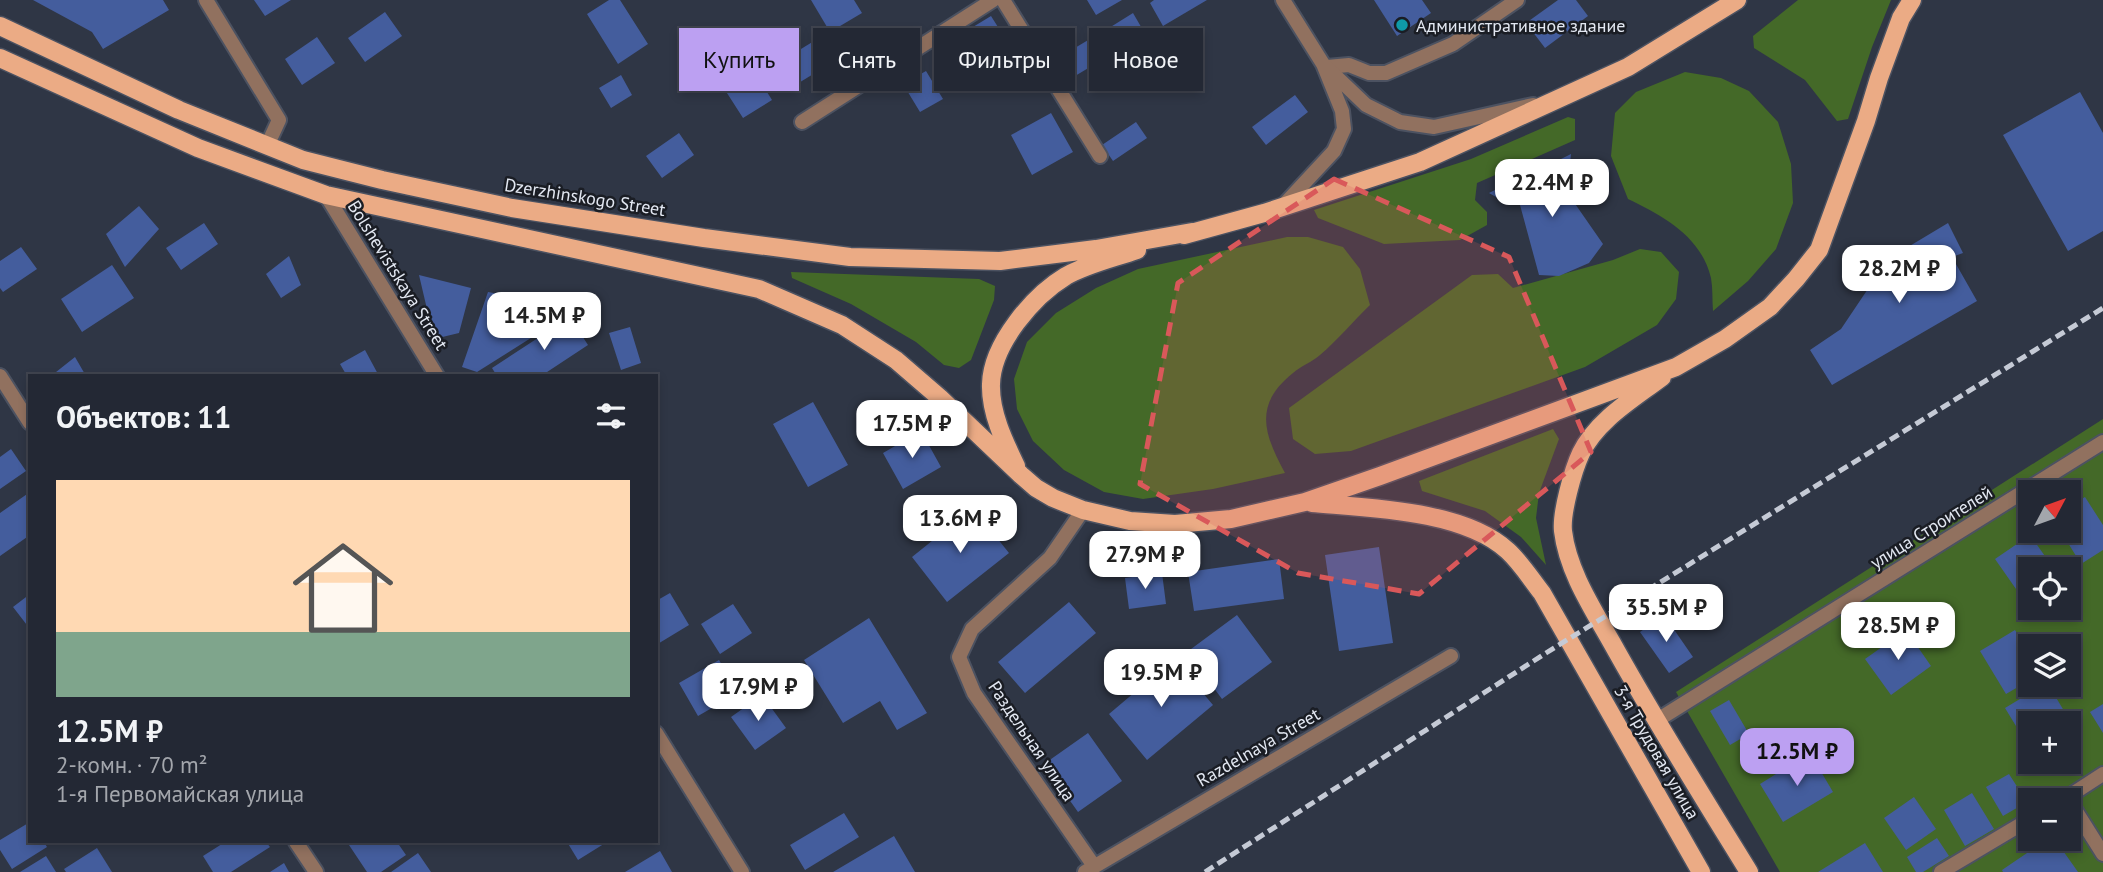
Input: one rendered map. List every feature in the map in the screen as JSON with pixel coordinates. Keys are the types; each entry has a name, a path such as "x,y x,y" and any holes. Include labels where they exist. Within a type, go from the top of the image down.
{"main road":[{"path":"1021,475 1007,448 992,404 991,382 998,355 1017,322 1065,276 1192,232 1281,208 1420,162 1628,67 1737,0"},
{"path":"1749,872 1656,721 1580,582 1566,550 1563,527 1575,469 1591,436 1606,420 1676,367 1725,340 1770,307 1819,250 1901,18 1912,0"},
{"name":"Dzerzhinskogo Street","path":"0,26 180,110 303,160 512,208 704,238 850,257 1000,261 1096,249 1192,232"},
{"path":"0,58 198,148 326,194 759,289 842,325 896,360 1035,488 1083,510 1130,521 1175,524 1231,519 1305,502 1676,367"},
{"name":"3-я Трудовая улица","path":"1305,502 1405,512 1437,518 1468,527 1506,549 1542,593 1701,872"}],"street":[{"path":"206,0 279,120 267,146"},
{"path":"802,122 993,0"},
{"path":"1003,0 1100,156"},
{"path":"1281,208 1334,151 1344,129 1342,111 1325,66 1283,0"},
{"path":"1325,66 1349,65 1369,73 1386,73 1453,44 1517,0"},
{"path":"1325,66 1366,105 1400,122 1434,127 1560,98"},
{"name":"Bolshevistskaya Street","path":"326,194 436,374"},
{"path":"0,376 28,420"},
{"name":"улица Строителей","path":"1656,721 2103,442"},
{"name":"Раздельная улица","path":"1083,510 1050,558 972,629 959,657 974,693 1089,869"},
{"name":"Razdelnaya Street","path":"1089,869 1451,656"},
{"path":"658,736 741,872"},
{"path":"2081,788 2103,774"},
{"path":"2081,822 2103,854"},
{"path":"1941,872 2018,826"},
{"path":"297,843 316,872"}],"highlighted area":[{"path":"1334,179 1509,257 1591,452 1419,594 1298,573 1140,484 1178,283"}],"green space":[{"path":"1798,0 1891,0 1848,119 1837,121 1805,80 1754,48 1753,36"},
{"path":"1685,72 1721,78 1749,91 1778,122 1791,164 1793,203 1776,249 1748,281 1713,311 1711,278 1699,250 1667,220 1628,199 1611,156 1615,113 1636,92"},
{"path":"1568,117 1575,119 1575,140 1477,183 1475,200 1487,212 1487,225 1460,240 1384,244 1318,218 1314,210 1471,159"},
{"path":"1287,237 1308,237 1343,247 1360,269 1370,305 1327,349 1280,385 1272,397 1267,408 1268,433 1285,473 1213,489 1143,499 1104,492 1064,470 1033,441 1017,409 1014,379 1027,342 1056,313 1096,288 1138,269"},
{"path":"1640,249 1661,252 1679,272 1676,299 1657,325 1585,367 1351,451 1315,454 1293,439 1289,408 1472,275 1498,274 1513,288 1613,260"},
{"path":"791,272 979,279 995,286 994,300 971,360 959,368 944,365 916,342 851,304 792,278"},
{"path":"2103,419 2103,872 1780,872 1676,692"},
{"path":"1553,429 1559,439 1539,493 1536,518 1546,565 1521,537 1485,511 1422,491 1419,481"}],"building":[{"path":"33,0 163,0 169,10 103,49 92,32"},
{"path":"254,0 291,0 265,16"},
{"path":"609,0 620,0 648,44 618,64 587,14"},
{"path":"811,0 854,0 862,13 837,28 828,28"},
{"path":"1087,0 1122,0 1096,15"},
{"path":"1154,0 1207,0 1163,26 1150,3"},
{"name":"Административное здание","path":"1374,0 1422,0 1431,13 1397,36"},
{"path":"1558,0 1576,0 1588,16 1545,48 1526,23"},
{"path":"385,12 402,36 365,62 348,38"},
{"path":"1133,13 1142,28 1109,28"},
{"path":"991,16 999,28 971,28"},
{"path":"317,37 335,63 302,85 285,59"},
{"path":"1089,40 1089,68 1075,76 1075,48"},
{"path":"813,42 813,74 799,83 799,50"},
{"path":"926,71 934,84 934,91 938,91 943,99 920,112 907,91 920,91 920,74"},
{"path":"621,75 632,95 611,108 599,88"},
{"path":"726,91 766,91 772,100 743,118"},
{"path":"2080,92 2103,133 2103,231 2068,251 2003,135"},
{"path":"1295,95 1308,112 1266,145 1252,127"},
{"path":"1051,113 1073,152 1032,175 1011,135"},
{"path":"1136,122 1147,138 1113,161 1102,145"},
{"path":"679,133 694,155 662,178 646,156"},
{"path":"1571,154 1569,172 1562,185 1603,244 1589,263 1559,276 1539,275 1520,205 1503,201 1489,193 1513,181 1512,177 1546,161 1549,165"},
{"path":"139,206 159,229 125,267 106,234"},
{"path":"204,223 218,244 181,270 166,248"},
{"path":"1948,223 1963,253 1952,257 1977,301 1832,385 1810,350 1841,329 1888,259"},
{"path":"21,247 37,269 3,292 0,288 0,261"},
{"path":"289,256 301,285 281,298 266,274"},
{"path":"112,265 134,298 82,332 61,299"},
{"path":"419,275 471,288 459,333 434,339"},
{"path":"488,292 565,306 564,317 477,372 462,367"},
{"path":"570,317 588,345 544,374 496,374 492,368"},
{"path":"630,327 641,363 621,370 609,333"},
{"path":"365,350 378,374 346,374 340,364"},
{"path":"75,357 85,374 54,374"},
{"path":"813,402 848,465 808,487 773,424"},
{"path":"921,431 941,467 903,489 883,453"},
{"path":"11,449 26,471 0,489 0,457"},
{"path":"28,493 28,536 0,556 0,513"},
{"path":"2085,497 2103,525 2103,550 2081,564 2081,557 2077,557 2068,543 2081,543 2081,499"},
{"path":"973,508 1009,553 947,602 912,557"},
{"path":"2018,543 2036,543 2046,557 2018,557 2018,592 1995,559"},
{"path":"1379,547 1393,643 1339,651 1325,555"},
{"path":"1279,559 1284,599 1194,611 1188,572"},
{"path":"1162,573 1166,604 1129,609 1125,578"},
{"path":"670,593 689,625 658,644 658,600"},
{"path":"28,596 28,626 13,607"},
{"path":"1069,602 1096,633 1025,693 998,662"},
{"path":"733,604 752,633 720,654 701,624"},
{"path":"1237,615 1272,662 1222,699 1187,652"},
{"path":"1664,615 1693,657 1669,673 1640,632"},
{"path":"869,618 927,713 897,730 880,701 843,723 804,660"},
{"path":"1906,630 1931,666 1891,695 1865,659"},
{"path":"2015,630 2018,635 2018,687 2006,694 1980,651"},
{"path":"1174,659 1213,705 1147,760 1109,714"},
{"path":"719,660 738,693 698,716 679,683"},
{"path":"762,695 786,728 755,750 731,717"},
{"path":"2023,697 2056,697 2064,711 2018,711 2018,729 2005,708"},
{"path":"1729,700 1749,734 1730,745 1710,711"},
{"path":"2103,704 2103,733 2090,712"},
{"path":"1088,733 1122,781 1078,812 1044,764"},
{"path":"1810,753 1833,792 1783,822 1760,784"},
{"path":"2009,774 2018,788 2018,807 2003,816 1986,787"},
{"path":"1972,793 1994,829 1965,846 1944,810"},
{"path":"1914,797 1936,829 1906,850 1884,818"},
{"path":"844,813 859,837 805,870 790,845"},
{"path":"28,823 28,843 45,843 47,847 12,869 0,850 0,840"},
{"path":"894,836 915,872 833,872"},
{"path":"1937,838 1949,856 1923,872 1916,872 1907,857"},
{"path":"223,843 267,843 270,847 231,872 213,872 203,856"},
{"path":"348,843 398,843 406,855 381,872 367,872"},
{"path":"568,843 605,843 578,860"},
{"path":"1865,843 1883,872 1818,872"},
{"path":"97,848 112,872 66,872 64,869"},
{"path":"660,851 672,872 625,872"},
{"path":"2030,851 2063,851 2078,872 2003,872 2002,870"},
{"path":"418,853 431,872 391,872"},
{"path":"46,856 56,872 20,872"},
{"path":"284,863 289,872 270,872"}],"railway":[{"path":"1205,872 1546,653 2103,308"}],"place":[{"name":"Административное здание","path":"1402,25"}]}
